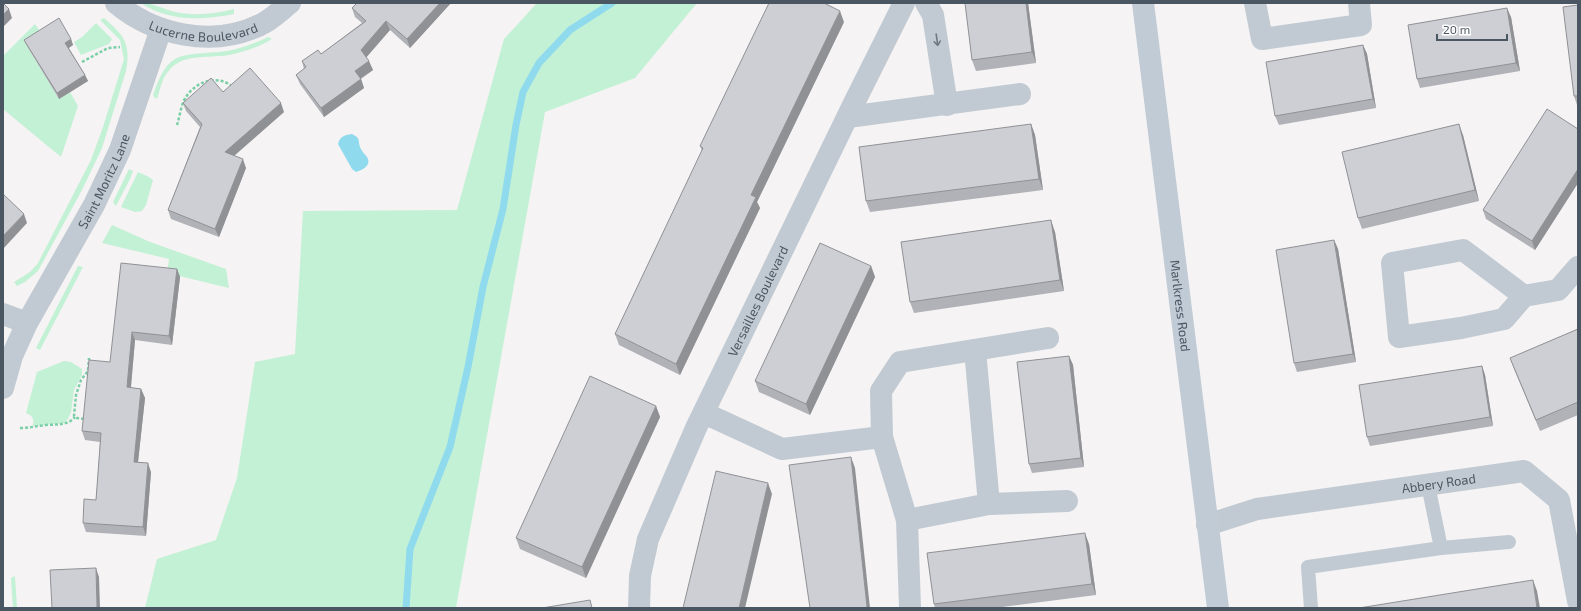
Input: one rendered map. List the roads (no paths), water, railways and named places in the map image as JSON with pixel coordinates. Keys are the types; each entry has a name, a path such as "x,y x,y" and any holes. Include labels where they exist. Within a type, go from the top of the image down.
{"street":[{"name":"Lucerne Boulevard","path":"116,3 140,20 161,29 187,35 205,37 237,33 261,25 290,3"},
{"name":"Versailles Boulevard","path":"639,608 640,576 648,539 704,413 904,3"},
{"path":"926,3 933,15 947,105"},
{"name":"Marlkress Road","path":"1143,3 1218,608"},
{"path":"1256,3 1262,39 1361,25 1359,3"},
{"name":"Saint Moritz Lane","path":"3,388 12,356 27,324 94,205 120,150 161,29"},
{"path":"848,117 947,105 1020,94"},
{"path":"1524,296 1463,250 1392,263 1399,336 1461,328 1504,319 1524,296 1558,290 1578,267"},
{"path":"3,314 27,324"},
{"path":"910,608 907,520 882,437 881,391 900,362 1048,338"},
{"path":"975,350 989,504"},
{"path":"704,413 782,449 882,437"},
{"name":"Abbery Road","path":"1207,525 1256,509 1524,471 1559,500 1578,601"},
{"path":"907,520 989,504 1067,501"}],"lane":[{"path":"1428,484 1441,548"},
{"path":"1311,608 1308,567 1441,548 1509,542"}],"water":[{"path":"352,134 358,139 361,150 368,160 368,165 366,167 356,172 352,169 338,144 343,136"}],"waterway":[{"path":"406,608 410,549 450,447 468,367 483,287 503,209 516,125 523,92 539,63 570,30 612,3"}]}
